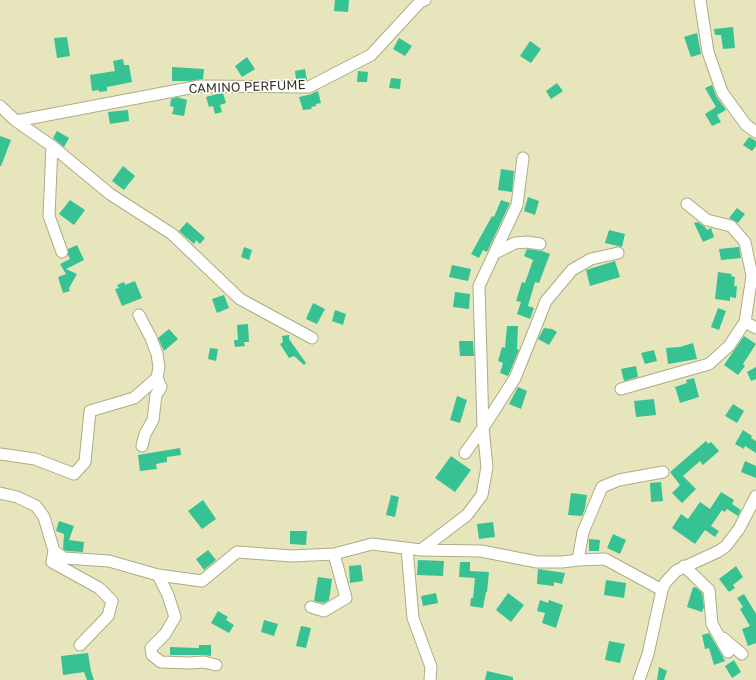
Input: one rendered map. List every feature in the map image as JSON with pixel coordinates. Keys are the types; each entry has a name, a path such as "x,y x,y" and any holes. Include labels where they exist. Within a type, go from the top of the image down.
{"street":[{"name":"CAMINO PERFUME","path":"16,121 200,86 309,87 371,55 420,2 425,0"},
{"path":"700,0 708,52 722,92 746,125 756,132"},
{"path":"0,106 16,121 52,146 110,194 172,234 240,299 312,338"},
{"path":"52,146 49,216 63,246"},
{"path":"421,550 467,514 482,495 487,467 483,428 479,286 517,205 524,158"},
{"path":"621,389 709,364 729,346 745,322 752,276 745,242 731,226 707,220 687,204"},
{"path":"495,253 515,243 527,242 540,244"},
{"path":"464,454 483,428 515,378 546,301 572,270 591,259 618,253"},
{"path":"138,315 151,338 159,367 157,378 161,387 156,395 153,420 145,434 142,446"},
{"path":"745,322 756,328"},
{"path":"0,454 35,459 74,474 86,462 90,411 134,398 157,378"},
{"path":"578,560 583,532 602,487 619,480 663,472"},
{"path":"0,493 17,497 36,506 44,517 54,551 52,562 99,588 112,601 108,616 80,645"},
{"path":"639,680 648,654 662,590 669,577 684,566 726,546 739,529 756,496"},
{"path":"54,551 64,558 109,561 158,575 202,581 237,552 292,556 334,554 372,544 421,550 481,551 537,562 605,559 662,590"},
{"path":"407,549 413,618 431,667 430,680"},
{"path":"311,607 324,611 346,598 334,554"},
{"path":"684,566 709,590 712,624 728,652"},
{"path":"158,575 168,595 175,617 165,634 151,648 152,655 161,662 204,662 216,665"},
{"path":"717,632 742,654"}],"building":[{"path":"335,0 349,0 348,12 334,11"},
{"path":"733,27 735,48 723,49 721,35 715,35 714,29"},
{"path":"697,33 701,54 691,57 684,37"},
{"path":"67,37 70,56 57,58 54,38"},
{"path":"399,38 412,46 405,56 393,49"},
{"path":"530,41 541,49 531,63 520,56"},
{"path":"247,57 255,69 242,77 235,66"},
{"path":"123,59 124,65 129,65 132,82 107,87 107,91 92,91 90,75 115,71 113,61"},
{"path":"172,67 204,69 203,79 172,81"},
{"path":"305,69 307,80 296,80 295,71"},
{"path":"358,71 368,72 367,82 357,82"},
{"path":"391,78 401,79 400,89 389,88"},
{"path":"557,83 563,91 551,99 546,91"},
{"path":"712,85 716,96 726,110 717,115 721,122 712,126 705,114 716,107 705,88"},
{"path":"318,91 321,103 311,107 312,109 303,110 299,97"},
{"path":"223,93 226,103 220,105 222,112 215,114 213,106 209,107 206,97"},
{"path":"177,97 187,100 184,116 172,114 174,107 170,106 171,99"},
{"path":"128,110 129,121 110,124 108,112"},
{"path":"57,131 69,138 64,147 53,138"},
{"path":"0,136 11,140 1,166 0,166"},
{"path":"749,137 756,141 756,146 752,151 743,145"},
{"path":"123,166 135,176 124,190 112,181"},
{"path":"501,169 514,171 512,192 498,190"},
{"path":"528,197 539,201 535,215 524,211"},
{"path":"70,200 85,210 74,225 59,214"},
{"path":"501,200 510,203 487,252 483,250 479,258 471,254 492,216 494,217"},
{"path":"737,208 745,214 738,223 729,218"},
{"path":"187,222 205,238 200,244 196,240 194,244 179,231"},
{"path":"698,222 707,230 711,228 714,237 703,242 694,223"},
{"path":"609,230 625,234 622,247 605,243"},
{"path":"77,245 84,260 66,269 77,274 69,288 70,291 63,293 58,277 66,274 60,264 70,259 68,249"},
{"path":"244,247 252,250 249,260 241,257"},
{"path":"739,247 741,258 721,260 719,249"},
{"path":"527,249 542,251 550,254 539,283 535,282 528,306 534,308 530,319 517,314 521,302 516,301 522,282 525,283 533,260 524,256"},
{"path":"615,261 620,277 590,286 586,270"},
{"path":"452,265 471,269 468,281 449,277"},
{"path":"718,272 732,274 731,276 735,277 734,286 737,286 736,298 730,297 730,301 715,299"},
{"path":"135,281 142,298 122,306 115,289 119,288 117,285 124,282 125,285"},
{"path":"455,292 470,294 469,309 453,307"},
{"path":"224,295 229,308 217,313 212,299"},
{"path":"313,303 325,309 317,324 306,319"},
{"path":"718,308 726,311 719,330 711,327"},
{"path":"335,310 346,314 343,325 332,321"},
{"path":"248,324 249,342 244,342 245,346 235,347 234,340 238,340 237,325"},
{"path":"507,326 518,326 517,349 519,350 508,376 500,373 503,363 498,361 502,347 505,348"},
{"path":"544,328 552,329 557,332 549,345 538,339"},
{"path":"169,329 178,339 164,351 158,338"},
{"path":"289,335 289,339 306,363 304,365 294,356 289,358 280,344 283,342 282,336"},
{"path":"744,336 756,344 743,364 745,366 738,375 724,365"},
{"path":"459,341 473,341 474,356 460,356"},
{"path":"693,343 697,359 668,364 666,348 680,347"},
{"path":"210,348 218,349 216,361 208,359"},
{"path":"654,350 657,361 645,364 641,353"},
{"path":"636,366 638,377 624,381 621,369"},
{"path":"756,367 756,379 751,381 747,372"},
{"path":"694,378 699,397 680,403 675,387 687,383 686,380"},
{"path":"518,387 527,391 521,409 509,404"},
{"path":"457,396 467,400 460,423 450,420"},
{"path":"654,399 656,415 636,417 634,401"},
{"path":"733,404 744,411 737,423 725,416"},
{"path":"743,430 752,436 751,438 756,441 756,453 745,446 744,449 735,444"},
{"path":"706,441 708,444 711,442 719,451 703,465 700,461 683,476 696,489 682,503 672,493 680,485 670,472"},
{"path":"180,448 181,455 167,457 167,462 156,464 157,469 140,471 138,455"},
{"path":"451,456 471,470 455,492 435,478"},
{"path":"745,461 756,466 756,478 741,472"},
{"path":"661,482 663,501 651,502 650,483"},
{"path":"721,492 734,500 732,504 741,510 738,516 727,509 725,512 722,510 711,526 719,531 715,537 705,530 695,544 672,528 681,514 688,519 700,502 710,509"},
{"path":"571,493 587,495 582,516 568,515"},
{"path":"391,495 399,497 395,517 386,515"},
{"path":"203,500 216,519 202,529 188,511"},
{"path":"59,521 74,526 69,540 84,542 83,552 66,551 63,549 64,534 56,531"},
{"path":"493,522 495,537 479,539 477,524"},
{"path":"290,531 307,531 306,545 290,544"},
{"path":"613,534 626,540 620,554 607,548"},
{"path":"589,539 600,540 599,551 589,551"},
{"path":"208,550 216,560 204,570 196,559"},
{"path":"418,560 444,561 443,576 417,575"},
{"path":"460,562 470,562 470,571 489,572 487,592 483,608 470,606 471,598 473,598 475,578 459,577"},
{"path":"361,565 363,581 350,583 349,566"},
{"path":"736,566 743,577 733,585 735,588 729,592 719,579"},
{"path":"538,569 565,573 562,584 554,582 554,586 537,584"},
{"path":"318,577 332,579 329,600 324,603 314,601"},
{"path":"606,580 626,583 624,598 604,595"},
{"path":"693,587 697,588 702,593 704,607 702,612 687,607"},
{"path":"436,593 438,603 423,606 421,596"},
{"path":"508,593 524,605 511,622 496,610"},
{"path":"744,594 756,614 756,643 748,646 742,629 750,626 740,609 743,607 737,598"},
{"path":"540,600 548,603 549,600 563,605 556,628 542,623 545,613 537,611"},
{"path":"218,611 228,617 226,620 234,625 229,633 211,623"},
{"path":"264,620 278,624 274,636 261,632"},
{"path":"301,626 311,628 306,648 296,646"},
{"path":"709,633 725,661 714,665 709,648 705,649 702,635"},
{"path":"609,641 625,644 620,663 605,660"},
{"path":"199,645 211,645 211,656 170,655 170,647 199,648"},
{"path":"88,653 94,680 87,680 84,672 63,675 61,656"},
{"path":"734,660 741,672 732,678 725,666"},
{"path":"659,667 667,671 664,680 657,680"},
{"path":"487,671 513,677 513,680 485,680"}]}
